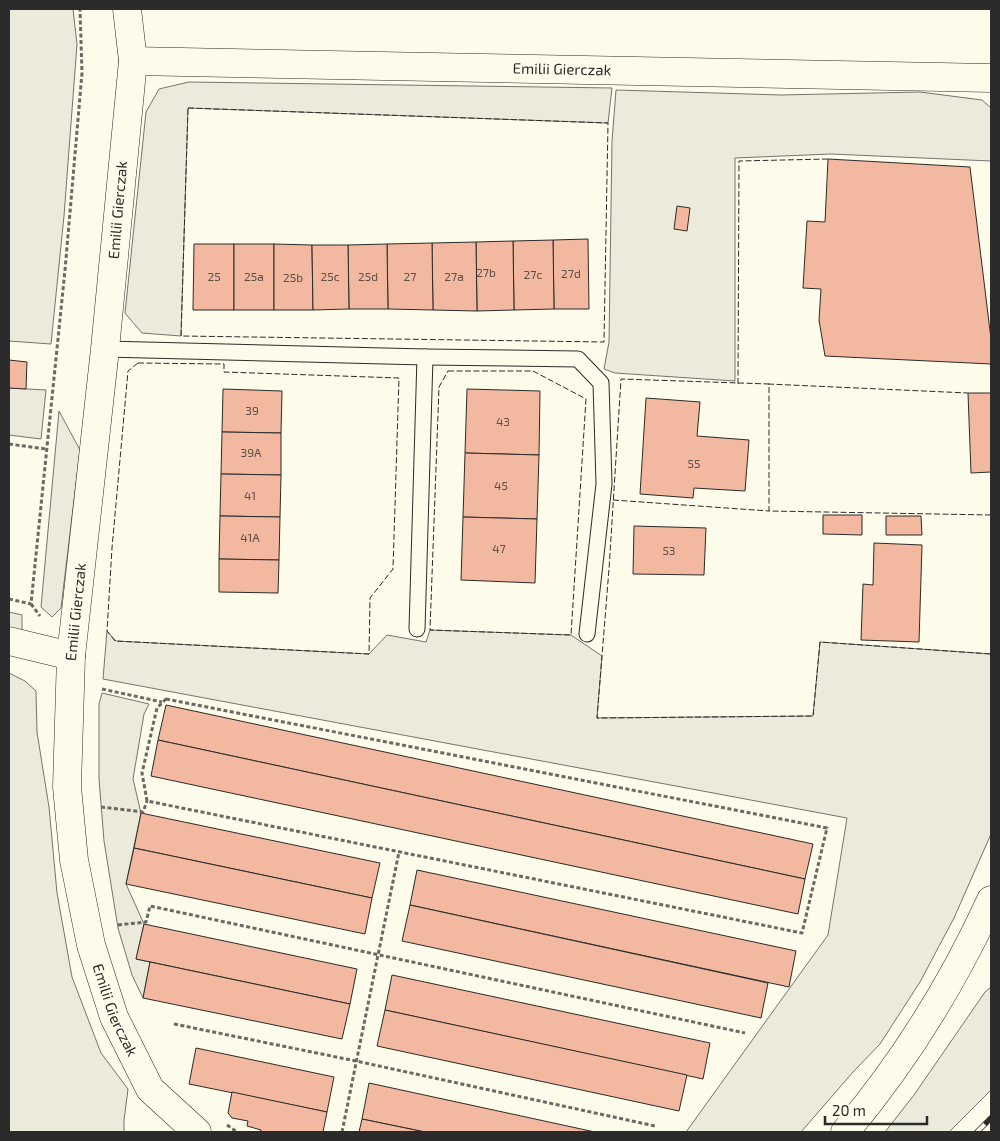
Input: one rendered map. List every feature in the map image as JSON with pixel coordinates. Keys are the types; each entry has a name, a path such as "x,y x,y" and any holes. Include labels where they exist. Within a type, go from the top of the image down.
{"street":[{"name":"Emilii Gierczak","path":"127,9 132,61 105,349 71,656 67,786 74,860 91,945 114,1017 150,1088 196,1132"},
{"name":"Emilii Gierczak","path":"132,61 991,78"},
{"path":"9,641 71,656"},
{"path":"844,1132 862,1112 908,1049 948,985 990,908"}],"lane":[{"path":"105,349 578,359 602,383 604,484 587,634"},
{"path":"417,628 425,357"}],"path":[{"path":"9,599 32,604 65,270 81,83 80,9"},
{"path":"9,444 46,449"},
{"path":"71,656 94,688 162,702"},
{"path":"96,806 143,812 147,801 142,773 157,708 166,698 827,828 802,933 147,801"},
{"path":"342,1132 399,852"},
{"path":"111,926 146,922 150,906 745,1033"},
{"path":"174,1024 656,1126"},
{"path":"224,1123 237,1132"}],"shaded area":[{"path":"9,9 73,9 77,44 64,216 51,344 9,341"},
{"path":"189,82 612,88 608,123 188,108 181,336 142,333 125,313 146,112 159,89"},
{"path":"616,90 781,95 920,92 982,100 991,108 991,161 831,154 735,158 735,381 615,373 604,369 609,342 612,141"},
{"path":"9,388 46,390 41,439 9,435"},
{"path":"59,411 80,450 61,608 52,617 41,607"},
{"path":"9,612 22,615 22,632 9,629"},
{"path":"430,630 571,635 602,656 597,718 813,716 820,642 991,654 991,834 954,918 920,982 880,1044 801,1132 686,1132 828,935 847,818 103,679 107,631 116,641 369,654 387,635 426,642"},
{"path":"9,673 25,681 36,691 37,732 49,807 57,893 72,977 101,1053 128,1089 124,1132 9,1132"},
{"path":"102,693 149,704 144,714 133,779 141,813 126,884 144,924 136,959 150,962 143,998 132,975 118,928 104,841 99,779 99,704"},
{"path":"991,987 991,1090 949,1132 885,1132 914,1095 985,992"}],"building":[{"path":"828,159 970,167 991,339 991,364 825,356 819,320 821,289 803,288 807,221 825,222"},
{"path":"677,206 690,208 687,231 674,229"},
{"path":"588,239 589,309 554,309 553,240"},
{"path":"553,240 554,309 514,310 513,241"},
{"path":"513,241 514,310 477,311 476,242"},
{"path":"476,242 477,311 433,310 432,243"},
{"path":"432,243 433,310 388,309 387,244"},
{"path":"194,244 234,244 234,310 193,310"},
{"path":"234,244 274,244 274,310 234,310"},
{"path":"274,244 312,245 313,310 274,310"},
{"path":"387,244 388,309 349,309 348,245"},
{"path":"312,245 348,245 349,309 313,310"},
{"path":"9,360 27,362 26,389 9,388"},
{"path":"223,389 282,391 281,433 222,432"},
{"path":"467,389 540,391 539,455 465,453"},
{"path":"968,393 991,393 991,472 971,473"},
{"path":"646,398 700,402 697,436 749,440 745,491 694,488 693,498 640,494"},
{"path":"222,432 281,433 281,475 221,474"},
{"path":"465,453 539,455 537,519 463,517"},
{"path":"221,474 281,475 280,517 220,516"},
{"path":"823,515 862,515 862,535 823,534"},
{"path":"220,516 280,517 279,560 219,559"},
{"path":"886,516 921,516 922,535 886,535"},
{"path":"463,517 537,519 535,583 461,580"},
{"path":"634,526 706,528 704,575 633,574"},
{"path":"874,543 922,545 919,642 861,640 863,584 873,585"},
{"path":"219,559 279,560 278,593 219,592"},
{"path":"166,705 813,844 805,879 158,740"},
{"path":"158,740 805,879 798,914 151,776"},
{"path":"141,813 380,863 372,898 134,848"},
{"path":"134,848 372,898 365,934 126,884"},
{"path":"417,870 796,951 789,987 410,905"},
{"path":"410,905 768,983 761,1018 402,941"},
{"path":"144,924 357,969 350,1004 136,959"},
{"path":"150,962 350,1004 342,1039 143,998"},
{"path":"392,975 710,1043 703,1079 385,1010"},
{"path":"385,1010 687,1075 679,1111 377,1046"},
{"path":"196,1048 334,1077 327,1112 189,1084"},
{"path":"369,1083 595,1132 425,1132 362,1119"},
{"path":"232,1092 327,1112 323,1132 260,1132 261,1130 247,1126 248,1121 232,1118 228,1113"},
{"path":"362,1119 425,1132 359,1132"}],"railway":[{"path":"977,1132 991,1118"}],"fence":[{"path":"188,108 608,123 604,342 181,336 188,108"},
{"path":"738,384 739,161 828,159"},
{"path":"138,363 224,364 224,372 399,378 393,569 370,598 369,654 115,641 107,631 112,548 128,371 138,363"},
{"path":"448,371 533,371 586,399 571,635 430,630 439,387 448,371"},
{"path":"991,515 769,511 769,384 621,379 597,718 813,716 820,642 991,654"},
{"path":"768,384 968,393"},
{"path":"613,500 769,511"}]}
